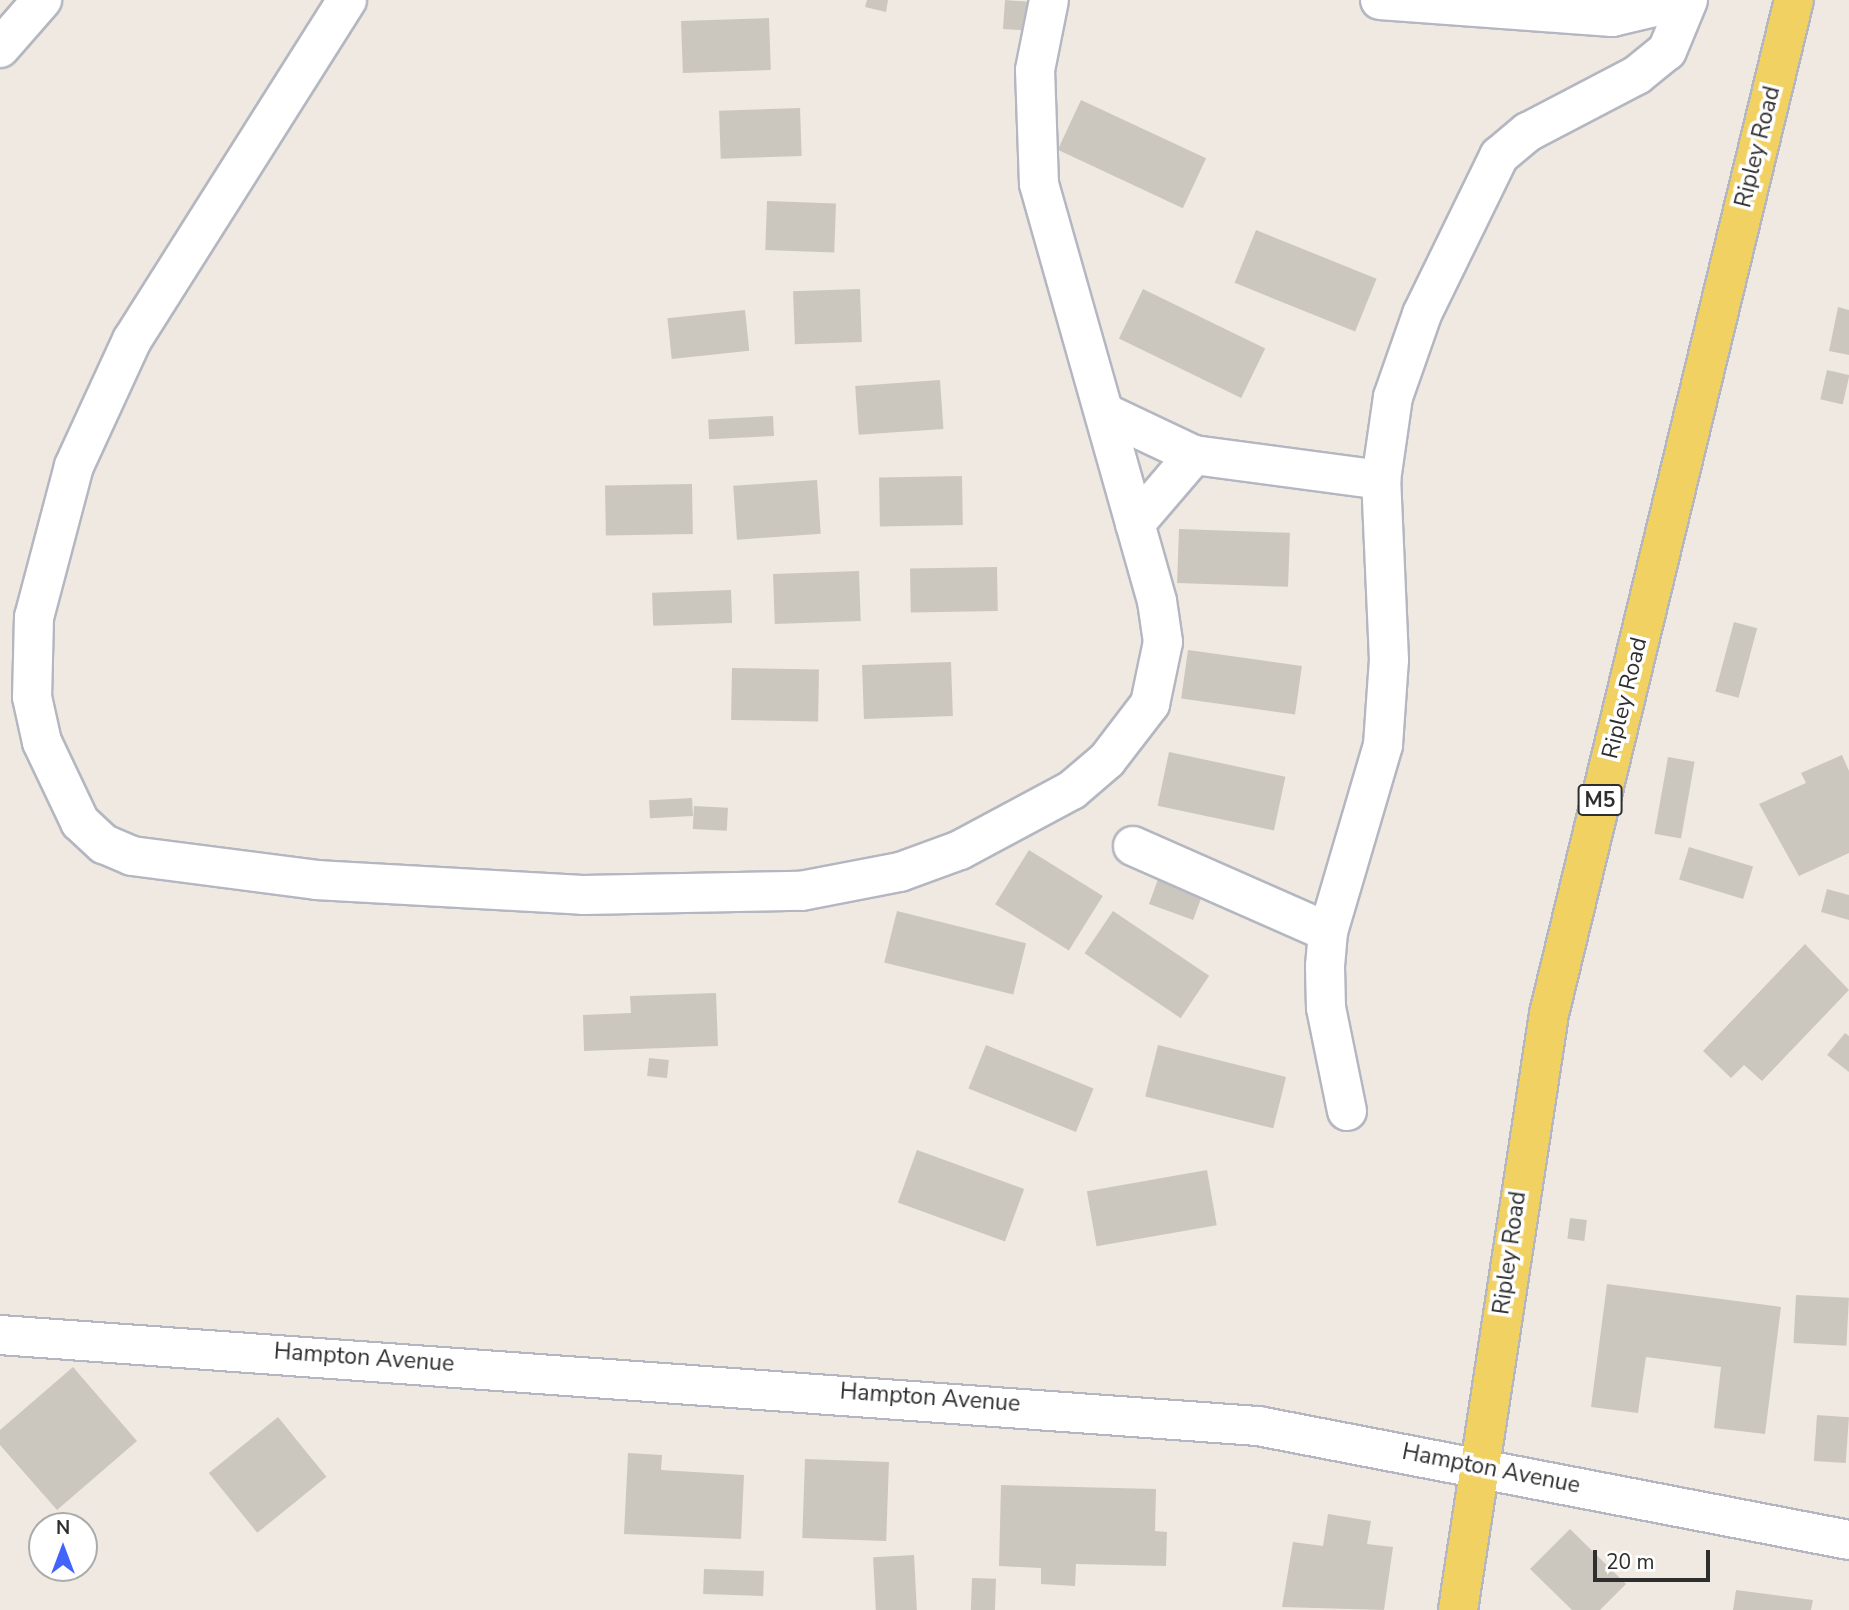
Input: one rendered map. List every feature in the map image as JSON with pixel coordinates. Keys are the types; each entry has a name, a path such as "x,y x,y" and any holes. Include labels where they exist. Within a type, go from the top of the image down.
{"main road":[{"name":"Ripley Road","path":"1458,1610 1549,1014 1794,0"}],"street":[{"path":"347,0 132,341 74,466 47,555 34,617 32,697 64,799 104,844 176,866 477,893 801,891 900,872 960,850 1072,790 1134,728 1150,704 1163,642 1105,413 1039,184 1035,70 1049,0"},
{"path":"1347,1111 1326,1007 1328,932 1383,745 1389,660 1381,481 1393,397 1422,314 1499,156 1528,132 1657,59 1683,24 1686,0 1612,17 1380,0"},
{"path":"0,48 26,5"},
{"path":"1105,413 1194,455 1381,481"},
{"path":"1135,524 1194,455"},
{"path":"1133,846 1328,932"},
{"name":"Hampton Avenue","path":"0,1335 1108,1411 1258,1426 1849,1540"}],"building":[{"path":"867,0 888,0 886,12 865,7"},
{"path":"1005,0 1032,2 1030,31 1003,29"},
{"path":"769,18 771,70 683,73 681,21"},
{"path":"1081,100 1206,158 1183,208 1058,150"},
{"path":"800,108 802,156 721,159 719,111"},
{"path":"767,201 836,203 834,252 765,250"},
{"path":"1256,230 1377,279 1355,332 1235,283"},
{"path":"860,289 862,342 795,344 793,291"},
{"path":"1143,289 1265,349 1241,398 1119,338"},
{"path":"1838,307 1849,310 1849,355 1829,351"},
{"path":"745,310 749,351 672,359 667,318"},
{"path":"1827,370 1849,375 1843,404 1820,399"},
{"path":"940,380 943,429 859,435 855,386"},
{"path":"773,416 774,436 709,439 708,419"},
{"path":"962,476 963,525 880,526 879,477"},
{"path":"817,480 821,534 737,540 733,486"},
{"path":"692,484 693,534 606,536 605,486"},
{"path":"1179,529 1290,533 1288,587 1177,583"},
{"path":"997,567 998,611 911,613 910,569"},
{"path":"859,571 861,621 775,624 773,574"},
{"path":"731,590 732,623 653,626 652,593"},
{"path":"1734,622 1757,628 1739,698 1715,692"},
{"path":"1188,650 1302,666 1295,715 1181,699"},
{"path":"951,662 953,716 864,719 862,665"},
{"path":"732,668 819,670 818,722 731,720"},
{"path":"1169,752 1285,777 1274,831 1158,806"},
{"path":"1842,755 1849,771 1849,853 1799,876 1759,804 1806,783 1801,773"},
{"path":"1668,757 1695,762 1681,839 1654,834"},
{"path":"692,798 693,816 650,818 649,800"},
{"path":"694,806 728,808 727,831 693,829"},
{"path":"1689,847 1753,867 1743,899 1679,880"},
{"path":"1029,850 1103,896 1069,950 995,904"},
{"path":"1161,871 1205,887 1193,920 1149,904"},
{"path":"1827,889 1849,895 1849,920 1821,912"},
{"path":"897,911 1026,943 1013,995 884,962"},
{"path":"1113,911 1209,976 1181,1018 1084,953"},
{"path":"1805,944 1849,990 1762,1081 1744,1065 1731,1078 1703,1051"},
{"path":"716,993 718,1046 584,1051 583,1015 631,1013 630,996"},
{"path":"1845,1033 1849,1036 1849,1072 1827,1055"},
{"path":"986,1045 1094,1088 1076,1132 968,1089"},
{"path":"1158,1045 1286,1077 1273,1128 1145,1096"},
{"path":"649,1058 669,1060 667,1078 647,1076"},
{"path":"917,1150 1024,1189 1005,1242 898,1203"},
{"path":"1207,1170 1217,1225 1097,1246 1087,1191"},
{"path":"1570,1218 1587,1220 1584,1241 1567,1239"},
{"path":"1607,1284 1781,1307 1765,1434 1714,1428 1721,1367 1646,1357 1638,1413 1591,1407"},
{"path":"1796,1295 1849,1298 1846,1346 1793,1343"},
{"path":"73,1367 137,1441 57,1510 0,1445 0,1430"},
{"path":"1817,1415 1849,1417 1846,1463 1814,1461"},
{"path":"278,1417 326,1477 257,1533 209,1473"},
{"path":"628,1453 662,1455 661,1470 744,1475 741,1539 624,1534"},
{"path":"805,1459 889,1462 886,1541 802,1538"},
{"path":"1001,1485 1156,1489 1155,1531 1167,1532 1166,1566 1076,1564 1075,1586 1041,1584 1041,1568 999,1566"},
{"path":"1328,1514 1371,1521 1367,1544 1393,1547 1384,1610 1282,1607 1293,1542 1323,1546"},
{"path":"1570,1529 1626,1584 1600,1610 1572,1610 1530,1569"},
{"path":"914,1555 917,1610 876,1610 873,1557"},
{"path":"704,1569 764,1571 763,1596 703,1594"},
{"path":"972,1578 996,1579 995,1610 971,1610"},
{"path":"1736,1590 1813,1600 1811,1610 1733,1610"}]}
